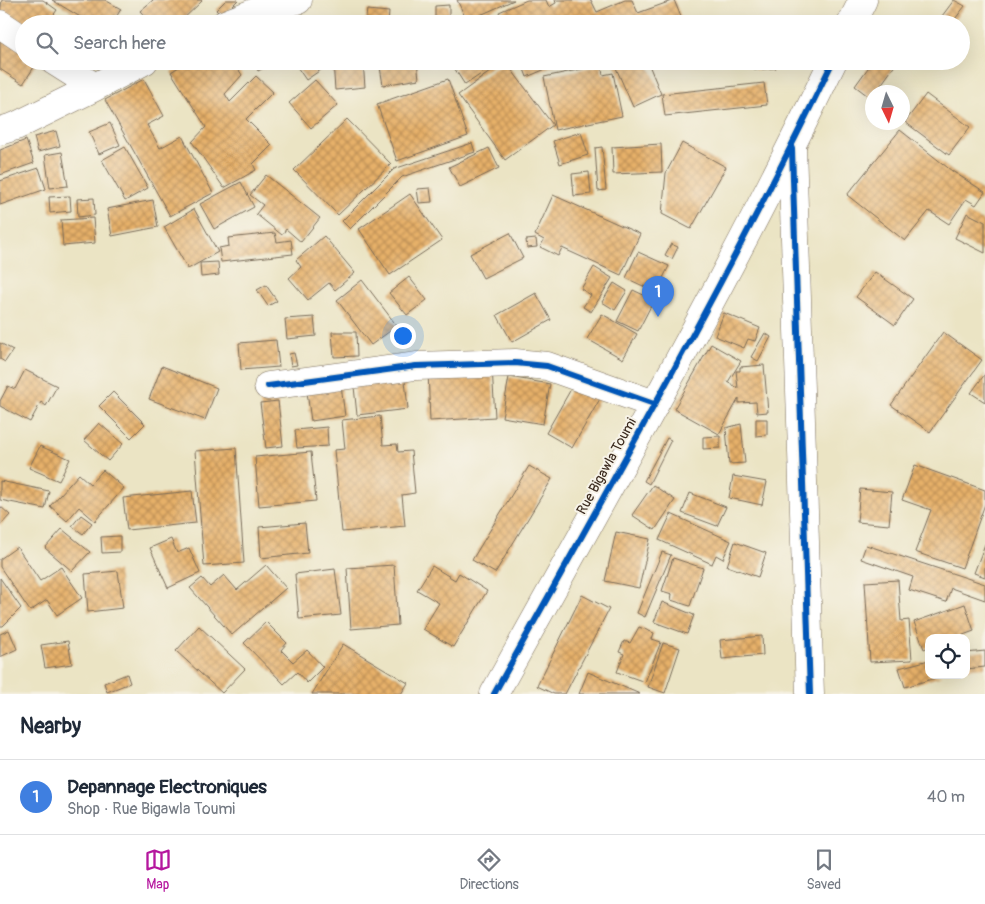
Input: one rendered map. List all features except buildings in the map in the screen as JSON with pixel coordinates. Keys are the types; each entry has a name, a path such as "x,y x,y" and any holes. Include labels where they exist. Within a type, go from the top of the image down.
{"street":[{"path":"248,15 266,8 298,0"},
{"path":"856,15 863,0"},
{"path":"0,24 15,34"},
{"path":"68,70 95,87"},
{"path":"0,131 16,126 127,70"},
{"name":"Rue Bigawla Toumi","path":"494,694 654,404 792,147 829,70"},
{"path":"792,147 810,694"},
{"path":"268,386 423,365 515,363 547,366 654,404"}],"cycle path":[{"path":"494,694 711,301 829,70"},
{"path":"792,149 810,694"},
{"path":"268,386 416,366 515,363 547,366 654,404"}],"place":[{"name":"Depannage Electroniques","path":"658,317"}]}
